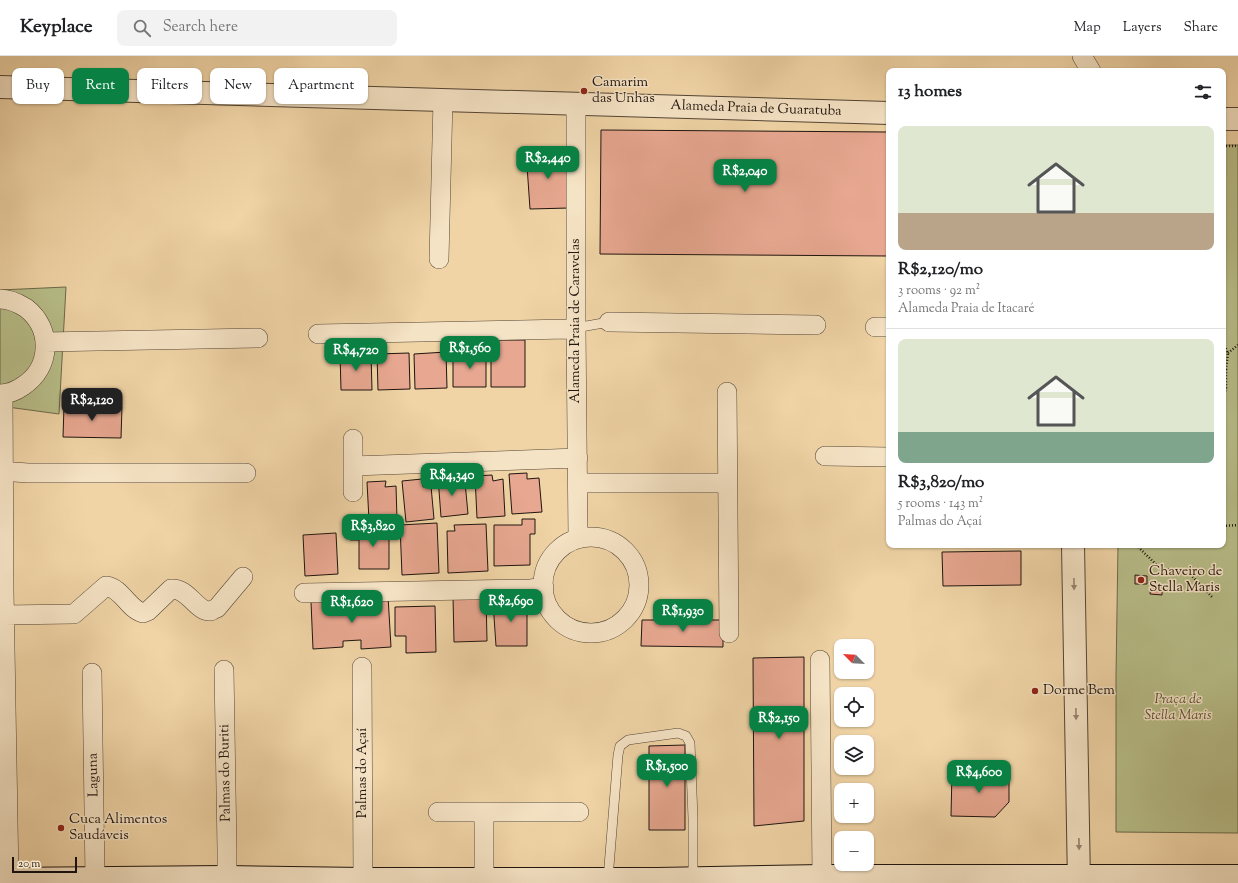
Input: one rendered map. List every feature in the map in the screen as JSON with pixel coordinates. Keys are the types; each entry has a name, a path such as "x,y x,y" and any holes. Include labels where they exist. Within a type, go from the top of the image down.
{"main road":[{"name":"Alameda Praia de Guaratuba","path":"0,87 886,113"},
{"path":"1226,119 1238,119"},
{"path":"1073,548 1079,879"},
{"path":"6,880 95,877 227,877 304,881 363,879 401,881 608,879 658,881 693,878 748,880 822,876 1079,879 1238,876"}],"street":[{"path":"439,258 443,100"},
{"name":"Alameda Praia de Caravelas","path":"576,104 572,328 579,483 578,539"},
{"path":"0,299 6,299 20,304 33,314 41,327 45,342 45,356 39,371 30,382 17,390 1,394 6,880"},
{"path":"609,322 816,325"},
{"path":"318,334 572,328"},
{"path":"45,342 258,338"},
{"path":"727,392 729,633"},
{"path":"353,438 353,492"},
{"path":"825,456 886,457"},
{"path":"353,466 578,458"},
{"path":"2,472 246,473"},
{"path":"579,483 727,483"},
{"path":"594,537 610,541 623,549 633,561 638,576 639,592 634,607 625,620 612,629 597,633 581,632 566,626 554,616 546,602 544,587 545,571 553,557 564,546 578,539 594,537"},
{"path":"4,615 74,614 106,586 115,589 134,609 143,613 148,611 171,589 177,588 182,590 205,610 211,611 216,608 243,577"},
{"path":"304,593 531,589 544,587"},
{"path":"820,660 822,876"},
{"name":"Palmas do Açaí","path":"362,667 363,879"},
{"name":"Palmas do Buriti","path":"224,670 228,849 227,877"},
{"name":"Laguna","path":"92,674 95,877"},
{"path":"438,812 579,812"},
{"path":"484,812 484,879"}],"lane":[{"path":"572,328 609,322"},
{"path":"608,879 620,746 628,740 678,733 686,736 690,743 693,818 693,878"}],"path":[{"path":"1226,146 1238,146"},
{"path":"1226,361 1228,353 1237,345"},
{"path":"1226,349 1228,353"},
{"path":"1226,526 1238,525"},
{"path":"1139,548 1162,569 1186,570 1212,597"}],"green space":[{"name":"Praça de Stella Maris","path":"1226,145 1238,145 1238,833 1116,832 1118,548 1226,548"},
{"path":"66,287 59,414 0,406 0,290"}],"building":[{"path":"601,130 886,132 886,256 600,254"},
{"path":"526,151 569,155 569,208 530,209"},
{"path":"491,340 525,340 525,387 491,387"},
{"path":"446,352 447,388 415,389 414,354"},
{"path":"453,352 486,352 486,387 453,387"},
{"path":"409,353 410,389 378,390 377,354"},
{"path":"340,354 371,354 372,390 341,390"},
{"path":"64,406 122,407 121,438 63,437"},
{"path":"527,473 527,479 539,478 542,512 512,514 509,474"},
{"path":"492,475 493,481 503,479 505,516 477,518 475,476"},
{"path":"457,476 458,483 465,482 468,514 441,517 438,477"},
{"path":"422,479 423,487 431,486 434,519 406,522 402,481"},
{"path":"386,481 385,487 396,486 397,519 369,520 367,482"},
{"path":"522,519 535,519 535,534 530,534 530,565 494,566 494,525 522,525"},
{"path":"437,523 439,573 402,575 400,525"},
{"path":"486,524 488,571 448,573 447,531 455,531 454,525"},
{"path":"350,529 389,529 389,569 359,569 359,540 350,540"},
{"path":"336,533 338,574 305,576 303,535"},
{"path":"1021,551 1021,585 943,586 942,552"},
{"name":"Chaveiro de Stella Maris","path":"1135,575 1147,576 1147,584 1135,584"},
{"path":"1162,585 1162,595 1150,594 1151,586"},
{"path":"486,595 487,641 454,642 453,596"},
{"path":"388,596 391,647 361,649 361,640 343,641 343,647 313,649 311,602 340,600 341,611 358,610 357,598"},
{"path":"527,601 527,646 496,646 493,602"},
{"path":"435,606 436,652 406,653 406,636 395,636 395,607"},
{"path":"642,620 723,620 723,647 641,646"},
{"path":"804,657 804,821 754,826 753,658"},
{"path":"685,745 685,830 649,830 649,746"},
{"path":"952,772 1009,773 1009,802 995,817 951,816"}],"place":[{"name":"Camarim das Unhas","path":"584,91"},
{"name":"Chaveiro de Stella Maris","path":"1141,580"},
{"name":"Dorme Bem","path":"1035,691"},
{"name":"Cuca Alimentos Saudáveis","path":"61,828"}]}
